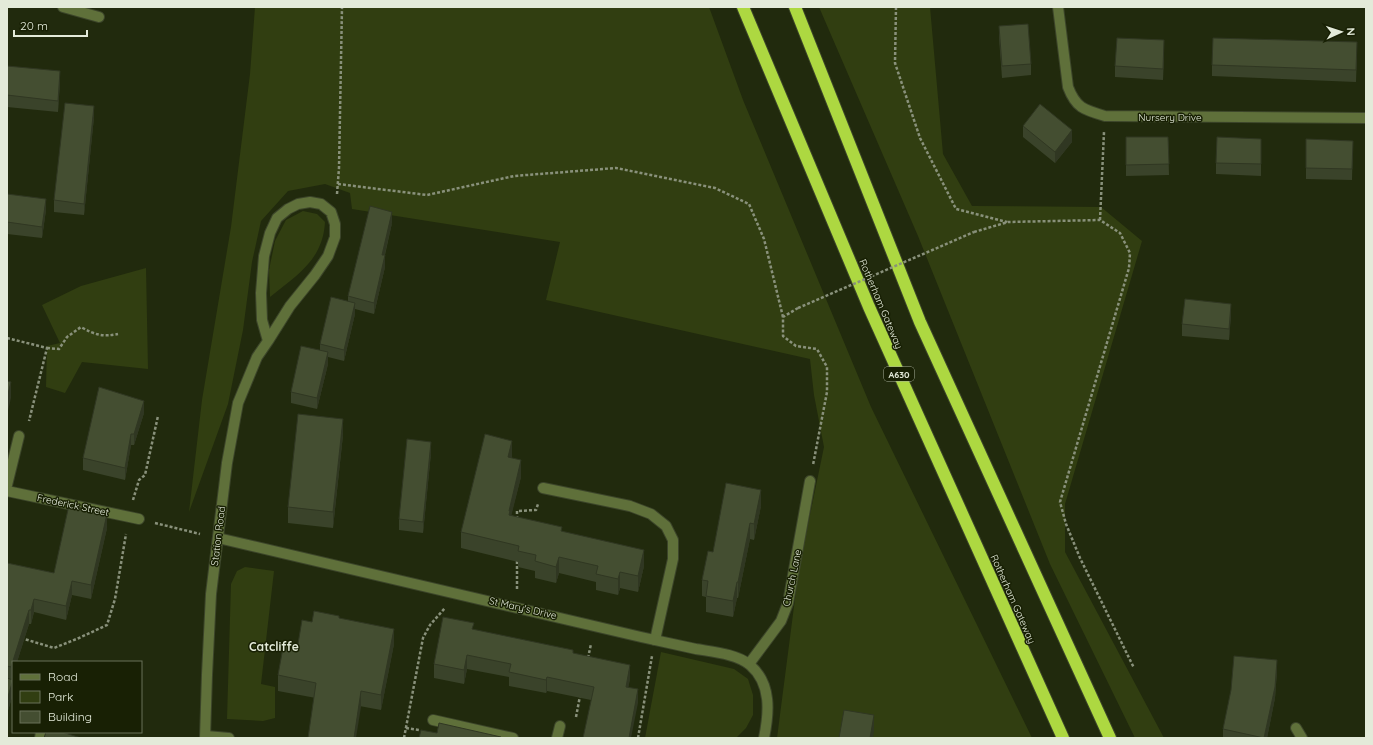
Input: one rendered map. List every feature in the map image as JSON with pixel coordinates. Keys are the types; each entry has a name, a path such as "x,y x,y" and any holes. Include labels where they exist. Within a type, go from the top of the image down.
{"highway":[{"name":"Rotherham Gateway","path":"743,7 869,307 1063,738"},
{"path":"795,7 920,322 1110,738"}],"street":[{"path":"63,7 98,18"},
{"name":"Nursery Drive","path":"1058,7 1068,86 1073,99 1079,106 1092,112 1105,116 1366,118"},
{"path":"268,341 262,320 261,294 264,256 270,233 277,218 288,209 298,204 310,202 321,204 330,212 335,224"},
{"name":"Station Road","path":"206,737 211,594 227,463 238,403 258,357 290,306 328,256 335,236 335,224"},
{"path":"7,485 19,436"},
{"name":"Church Lane","path":"749,664 781,621 788,603 810,481"},
{"path":"543,488 630,506 651,514 666,526 673,540 673,559 655,640"},
{"name":"Frederick Street","path":"7,491 134,518"},
{"name":"St Mary's Drive","path":"218,538 459,593 655,640 728,655 749,664 762,678 767,694 768,716 764,738"},
{"path":"433,720 513,738"},
{"path":"557,738 560,726"},
{"path":"1296,728 1302,738"},
{"path":"206,737 229,738"}],"path":[{"path":"335,224 338,184 342,7"},
{"path":"896,7 895,63 920,138 956,209 1008,222"},
{"path":"1100,220 1105,116"},
{"path":"338,184 428,195 514,176 616,168 715,188 749,204 764,239 783,317 783,336 796,346 817,349 827,367 827,392 810,481"},
{"path":"783,317 798,308 974,232 1008,222 1100,220 1120,233 1130,253 1129,268 1060,502 1066,524 1080,558 1134,668"},
{"path":"7,338 47,348 59,349 67,337 81,327 95,334 110,336 118,334"},
{"path":"19,436 27,429 47,348"},
{"path":"20,638 54,648 107,625 115,599 134,518 139,480 145,475 158,416"},
{"path":"517,519 517,511 536,510 543,488"},
{"path":"134,518 218,538"},
{"path":"517,551 517,607"},
{"path":"404,738 423,638 430,625 459,593"},
{"path":"587,663 595,626"},
{"path":"638,738 655,640"},
{"path":"575,722 581,692"}],"green space":[{"path":"255,7 709,7 743,100 871,407 1032,738 777,738 799,568 824,447 814,395 810,359 546,300 560,242 352,209 350,193 325,184 288,191 261,221 252,262 243,330 228,404 189,512 202,400 231,227 250,74"},
{"path":"819,7 930,7 943,154 972,206 1101,207 1142,241 1065,504 1065,552 1164,738 1135,738 1050,564 918,236"},
{"path":"303,211 317,214 325,222 319,247 307,266 270,297 269,270 275,241 286,220"},
{"path":"146,268 148,369 82,362 65,393 46,387 47,346 60,343 42,305 81,286"},
{"path":"245,567 274,571 261,684 275,687 275,718 263,721 227,719 231,584 237,571"},
{"path":"661,652 734,669 748,679 753,695 753,715 746,728 736,738 645,738"}],"building":[{"path":"1028,24 1031,64 1002,66 999,26"},
{"path":"1117,38 1164,40 1163,69 1115,66"},
{"path":"1213,38 1357,42 1356,70 1212,65"},
{"path":"7,66 60,71 58,101 7,95"},
{"path":"65,103 94,106 84,204 54,200"},
{"path":"1040,104 1072,130 1055,152 1023,126"},
{"path":"1126,137 1168,137 1169,164 1126,165"},
{"path":"1217,137 1261,139 1261,164 1216,163"},
{"path":"1306,139 1353,141 1352,169 1306,168"},
{"path":"7,194 46,199 42,227 7,222"},
{"path":"370,206 392,212 382,255 385,255 374,303 348,296"},
{"path":"331,297 355,303 344,350 320,344"},
{"path":"1185,299 1231,304 1229,329 1182,324"},
{"path":"301,346 328,352 317,398 291,392"},
{"path":"7,381 11,382 7,398"},
{"path":"99,387 144,401 134,434 131,434 125,468 83,458"},
{"path":"298,414 343,419 333,512 288,507"},
{"path":"485,434 512,441 508,457 521,460 509,515 562,527 561,531 644,550 638,576 620,572 618,579 596,574 598,566 559,557 556,567 535,561 536,555 518,551 519,546 461,532"},
{"path":"407,439 431,442 423,522 399,519"},
{"path":"726,483 761,490 754,524 750,523 733,601 706,596 708,581 702,580 708,551 713,552"},
{"path":"69,505 107,514 91,585 72,581 66,606 34,599 31,610 29,610 11,667 7,666 7,563 54,573"},
{"path":"314,611 339,616 339,618 394,629 381,695 361,691 354,738 308,738 316,683 278,675 284,642 298,644 302,620 312,622"},
{"path":"443,617 474,623 472,629 573,650 573,653 630,665 626,687 638,689 629,738 583,738 594,687 547,677 546,680 509,672 511,664 467,655 464,670 434,664"},
{"path":"1234,656 1277,660 1275,687 1264,738 1223,729 1231,690"},
{"path":"7,678 12,680 12,683 7,700"},
{"path":"844,710 874,715 870,738 839,738"},
{"path":"439,723 501,738 419,738 421,730 437,733"},
{"path":"46,733 65,733 81,738 44,738"}],"district":[{"name":"Catcliffe","path":"274,646"}]}
